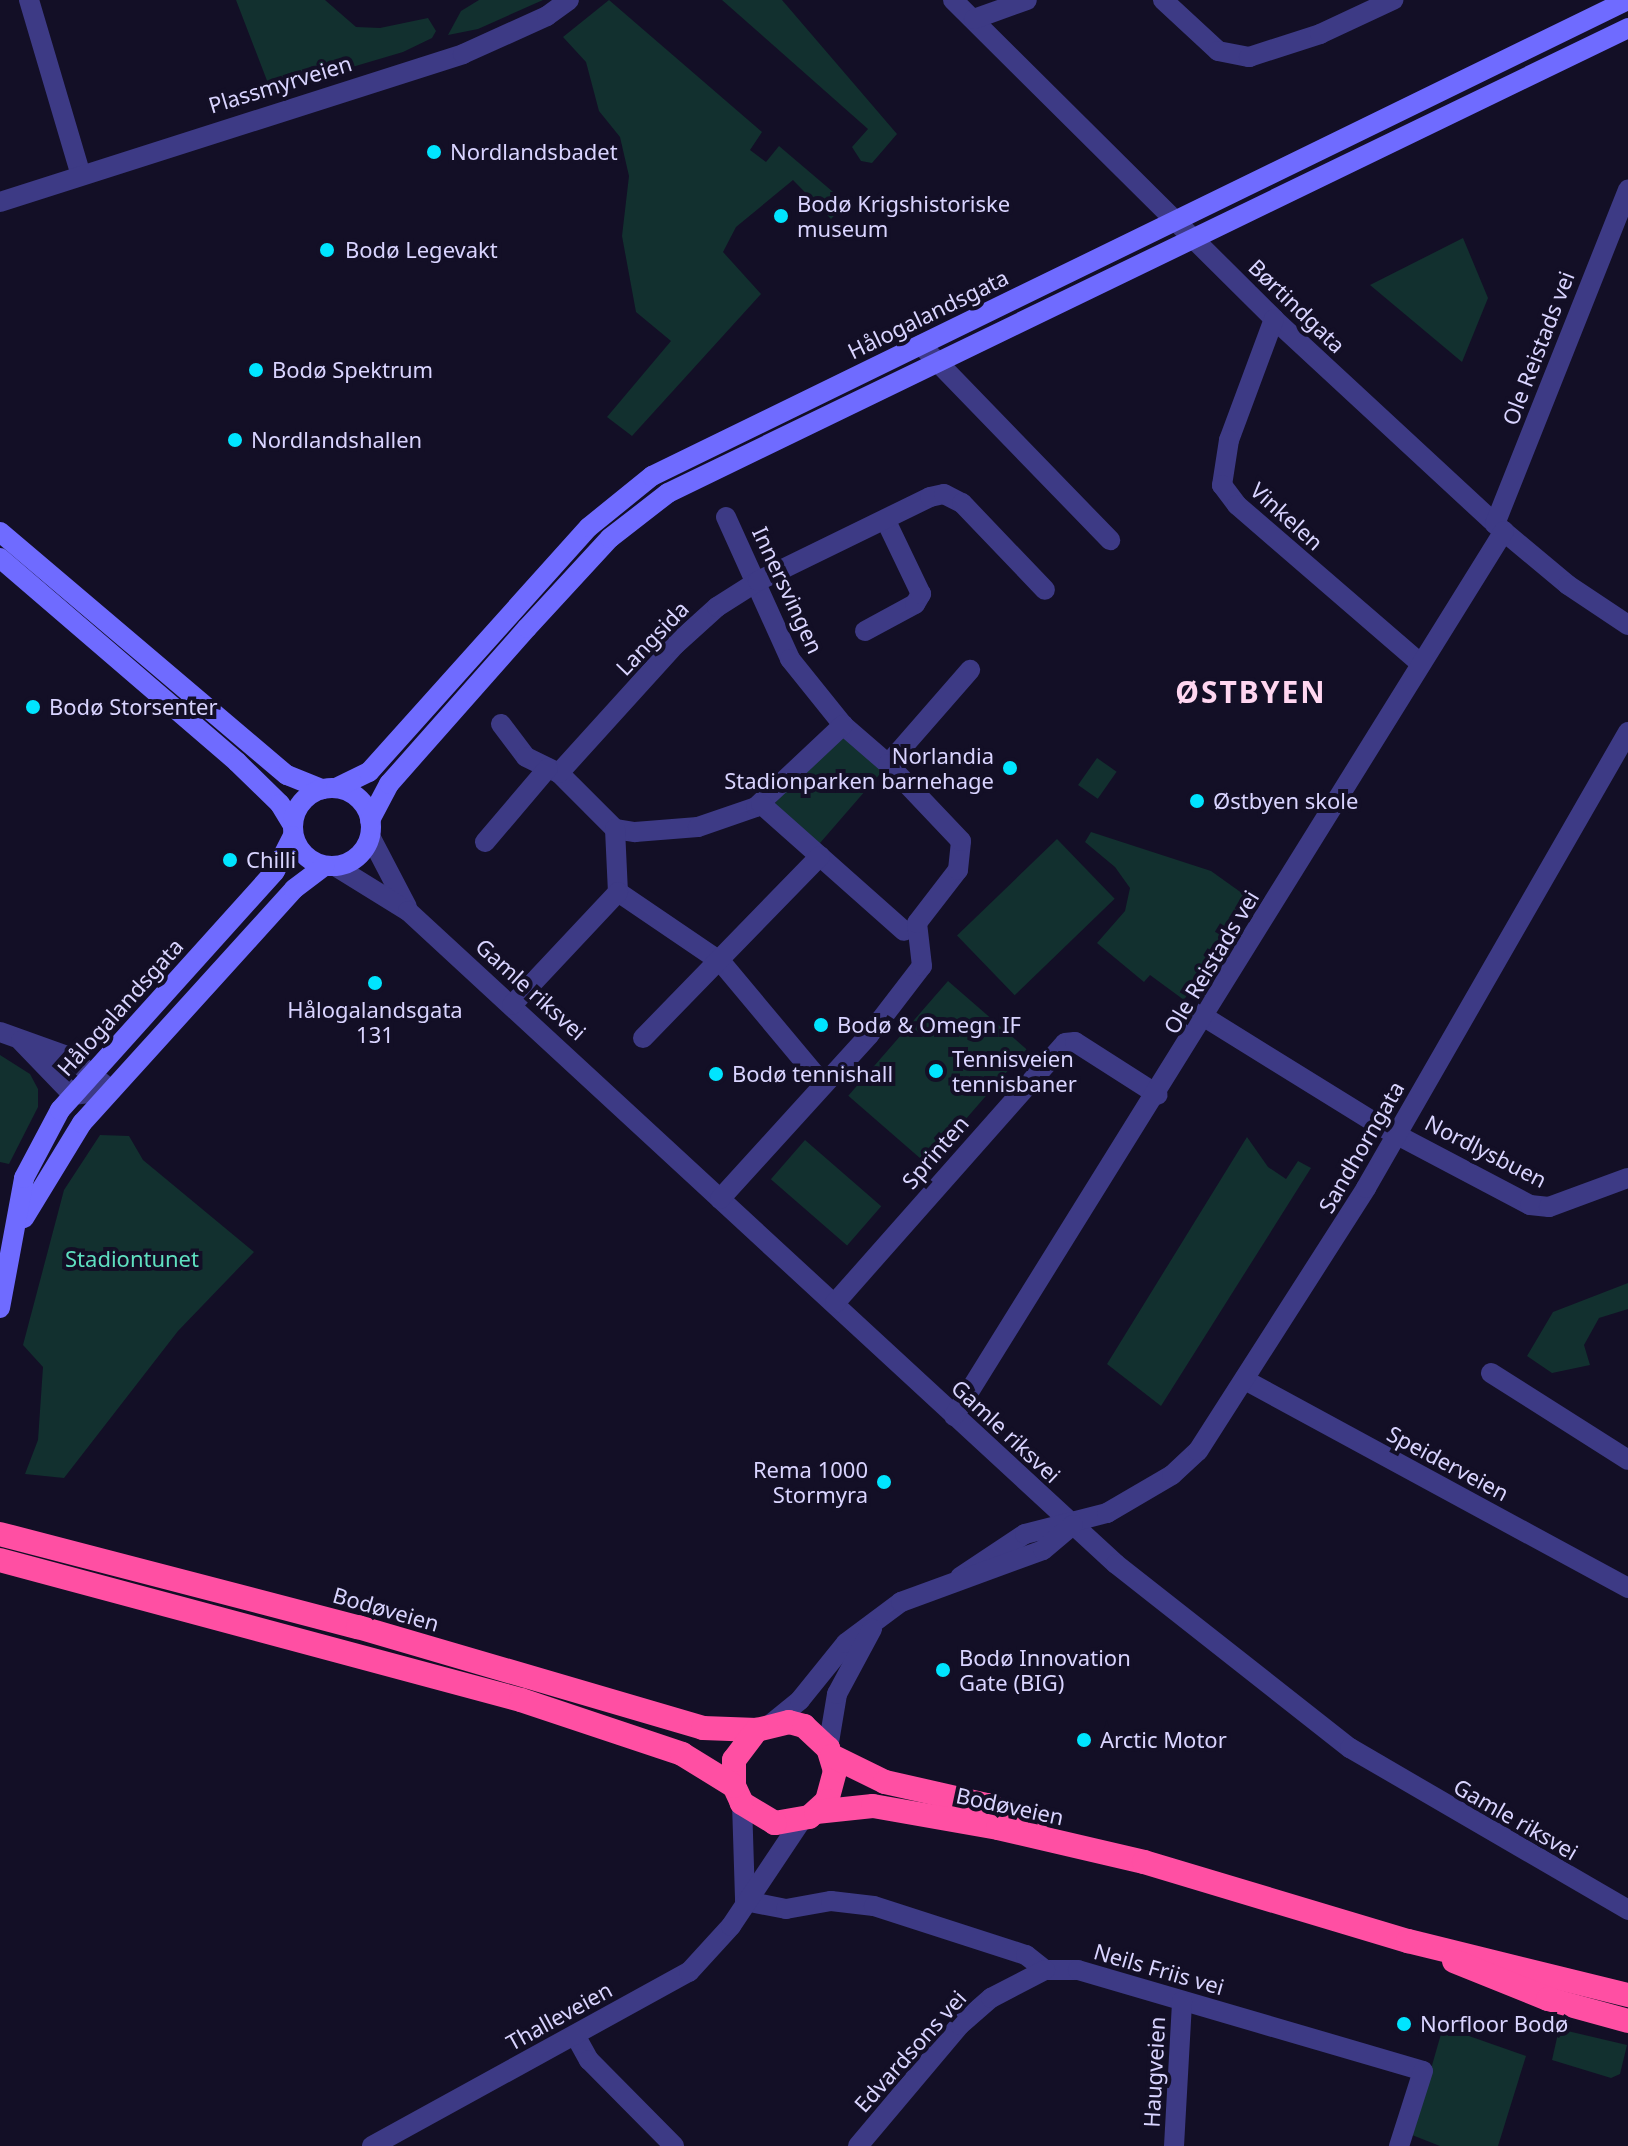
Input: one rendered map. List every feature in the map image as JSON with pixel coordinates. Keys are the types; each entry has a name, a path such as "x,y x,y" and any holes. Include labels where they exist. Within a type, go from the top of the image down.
{"highway":[{"name":"Bodøveien","path":"0,1534 358,1627 703,1728 804,1726 830,1752 885,1782 987,1805 1144,1862 1408,1941 1628,1995"},
{"name":"Bodøveien","path":"0,1560 521,1700 682,1754 738,1794 762,1819 889,1808 1144,1862"},
{"path":"738,1794 739,1748 765,1726"},
{"path":"808,1817 833,1787 830,1752"},
{"name":"Bodøveien","path":"1408,1941 1548,1999 1628,2021"}],"street":[{"path":"29,0 80,172"},
{"name":"Plassmyrveien","path":"0,202 80,172 463,54 547,16 569,0"},
{"name":"Børtindgata","path":"953,0 1274,319 1499,527 1568,585 1628,625"},
{"path":"974,19 1027,0"},
{"path":"1163,0 1218,51 1249,57 1320,34 1393,0"},
{"name":"Hålogalandsgata","path":"0,1308 32,1156 73,1095 275,871 293,830 299,805 329,788 369,772 589,527 637,486 1628,0"},
{"name":"Hålogalandsgata","path":"18,1229 58,1156 111,1090 294,889 330,866 361,853 389,784 633,518 668,493 1628,28"},
{"name":"Ole Reistads vei","path":"954,1416 1206,1018 1499,527 1628,190"},
{"name":"Vinkelen","path":"1274,319 1229,440 1222,485 1237,505 1419,662"},
{"path":"921,345 1110,540"},
{"name":"Langsida","path":"485,842 691,628 758,581 930,497 953,496 1045,590"},
{"name":"Innersvingen","path":"720,1199 914,979 922,966 917,923 953,879 960,861 956,831 843,725 790,659 758,581 726,517"},
{"path":"865,631 915,604 921,594 886,521"},
{"path":"0,532 287,775 362,802 370,828"},
{"path":"0,558 237,762 280,804 301,852 330,866"},
{"path":"888,764 970,670"},
{"path":"501,724 526,757 553,771 615,829 618,892 512,1005"},
{"path":"615,829 698,827 761,804 843,725"},
{"name":"Sandhorngata","path":"765,1726 800,1700 846,1643 901,1602 960,1577 1043,1550 1073,1525 1107,1513 1172,1475 1198,1451 1397,1133 1628,732"},
{"path":"761,804 904,931"},
{"name":"Gamle riksvei","path":"370,828 408,911"},
{"path":"643,1038 721,962 820,856"},
{"name":"Gamle riksvei","path":"330,866 408,911 1073,1525 1328,1733 1628,1910"},
{"path":"618,892 721,962 823,1084"},
{"name":"Nordlysbuen","path":"1206,1018 1397,1133 1530,1205 1549,1207 1628,1178"},
{"path":"0,1032 70,1057 111,1090"},
{"path":"21,1041 73,1095 111,1090"},
{"name":"Sprinten","path":"835,1303 1059,1046 1075,1042 1158,1095"},
{"path":"1491,1373 1628,1460"},
{"name":"Speiderveien","path":"1245,1380 1628,1588"},
{"name":"Sandhorngata","path":"830,1752 837,1694 877,1620"},
{"path":"738,1794 745,1901"},
{"name":"Thalleveien","path":"372,2146 398,2140 575,2035 689,1972 708,1956 808,1817"},
{"name":"Neils Friis vei","path":"745,1901 786,1909 831,1901 874,1906 1026,1955 1045,1970 1078,1970 1423,2071 1399,2146"},
{"name":"Edvardsons vei","path":"858,2146 960,2025 991,1998 1045,1970"},
{"name":"Haugveien","path":"1174,2146 1182,2001"},
{"path":"575,2035 589,2060 674,2146"}],"green space":[{"path":"236,0 325,0 356,27 380,28 428,18 436,31 432,38 403,52 271,91"},
{"path":"479,0 543,0 478,29 448,35 461,11"},
{"path":"609,0 762,132 750,150 766,162 779,146 846,203 831,219 793,180 736,227 723,252 761,294 632,436 607,417 671,341 636,312 622,236 629,176 620,137 599,111 586,62 563,37"},
{"path":"722,0 782,0 897,134 872,163 861,161 852,147 868,129"},
{"path":"1463,238 1488,298 1462,362 1370,285"},
{"path":"843,725 888,764 813,850 768,811"},
{"path":"1097,758 1117,772 1098,799 1078,785"},
{"path":"1091,832 1211,871 1246,896 1184,1000 1150,975 1144,982 1097,943 1125,911 1130,888 1115,867 1085,842"},
{"path":"1057,839 1115,899 1015,995 957,936"},
{"name":"Tennisveien tennisbaner","path":"948,981 1026,1049 927,1164 848,1096"},
{"path":"0,1055 30,1074 38,1089 38,1107 9,1164 0,1162"},
{"name":"Stadiontunet","path":"100,1135 129,1136 143,1160 254,1252 178,1331 64,1478 25,1474 38,1440 43,1367 23,1345 64,1190"},
{"path":"1247,1137 1268,1167 1286,1179 1298,1161 1311,1168 1161,1406 1107,1364"},
{"path":"805,1140 881,1206 847,1246 771,1179"},
{"path":"1628,1283 1628,1309 1599,1318 1584,1345 1590,1365 1552,1373 1527,1356 1553,1312"},
{"path":"1449,2029 1526,2056 1498,2146 1440,2146 1412,2135 1441,2034"},
{"path":"1559,2029 1627,2045 1620,2074 1611,2078 1552,2060"}],"place":[{"name":"Nordlandsbadet","path":"434,152"},
{"name":"Bodø Krigshistoriske museum","path":"781,216"},
{"name":"Bodø Legevakt","path":"327,250"},
{"name":"Bodø Spektrum","path":"256,370"},
{"name":"Nordlandshallen","path":"235,440"},
{"name":"Bodø Storsenter","path":"33,707"},
{"name":"Norlandia Stadionparken barnehage","path":"1010,768"},
{"name":"Østbyen skole","path":"1197,801"},
{"name":"Chilli","path":"230,860"},
{"name":"Hålogalandsgata 131","path":"375,983"},
{"name":"Bodø & Omegn IF","path":"821,1025"},
{"name":"Tennisveien tennisbaner","path":"936,1071"},
{"name":"Bodø tennishall","path":"716,1074"},
{"name":"Rema 1000 Stormyra","path":"884,1482"},
{"name":"Bodø Innovation Gate (BIG)","path":"943,1670"},
{"name":"Arctic Motor","path":"1084,1740"},
{"name":"Norfloor Bodø","path":"1404,2024"}],"district":[{"name":"ØSTBYEN","path":"1251,692"}]}
